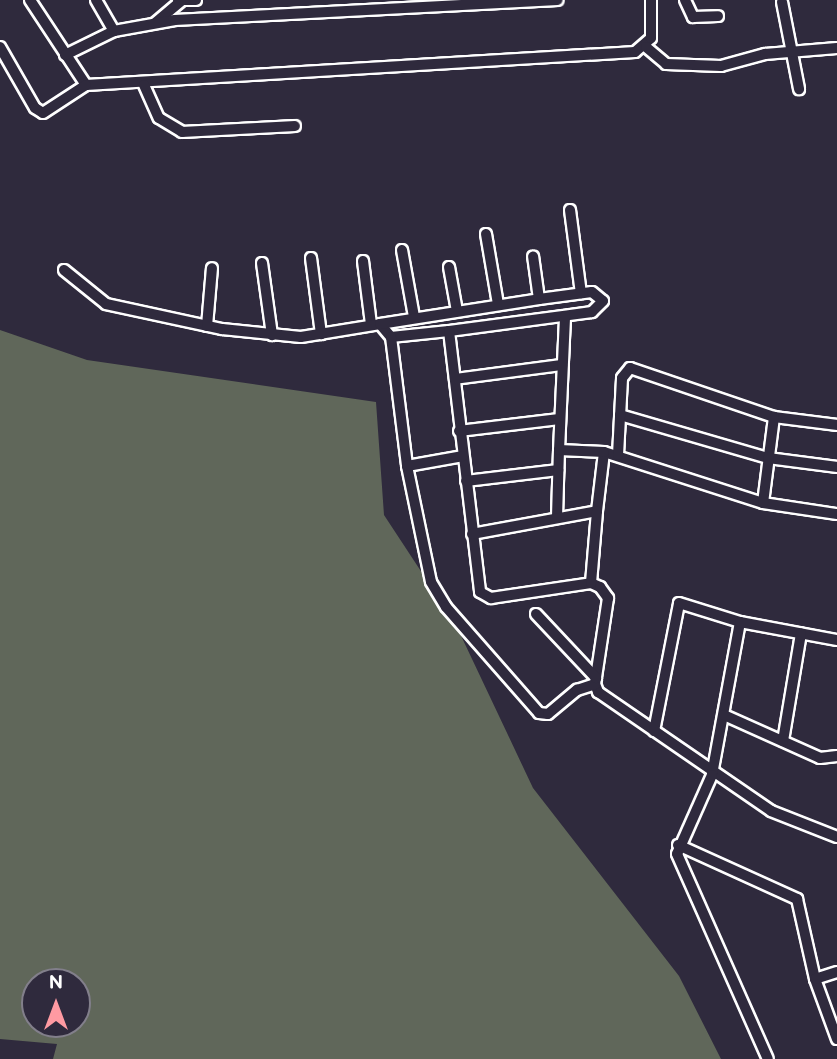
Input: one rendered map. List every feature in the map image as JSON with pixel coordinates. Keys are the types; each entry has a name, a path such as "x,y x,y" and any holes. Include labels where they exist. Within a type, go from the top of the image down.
{"street":[{"path":"30,0 86,85"},
{"path":"96,0 114,31"},
{"path":"155,23 180,1 196,0"},
{"path":"65,55 114,31 155,23 557,0"},
{"path":"0,47 35,108 43,113 86,85 144,85 635,52 646,47 652,31 652,0"},
{"path":"685,0 693,17 718,16"},
{"path":"782,2 799,89"},
{"path":"646,47 666,64 694,65 736,65 756,55 837,48"},
{"path":"144,85 159,118 182,132 295,126"},
{"path":"569,211 581,293"},
{"path":"486,234 498,304"},
{"path":"402,250 414,317"},
{"path":"533,256 538,299"},
{"path":"311,258 321,334"},
{"path":"363,261 376,324 391,337 407,466 427,572 446,607 540,713 548,714 577,690 595,681"},
{"path":"262,263 272,335"},
{"path":"449,267 457,311"},
{"path":"207,326 212,268"},
{"path":"64,270 106,304 207,326 272,335 321,334 498,304 581,293 601,295 601,307 565,316 391,337"},
{"path":"556,517 565,316"},
{"path":"449,331 480,592 486,598 591,583 608,598 595,681"},
{"path":"455,379 562,365"},
{"path":"618,455 622,378 633,368 774,417 837,425"},
{"path":"620,415 768,458 837,467"},
{"path":"762,503 774,417"},
{"path":"459,430 559,419"},
{"path":"559,450 618,455 762,503 837,514"},
{"path":"591,583 604,452"},
{"path":"407,466 463,456"},
{"path":"466,481 558,470"},
{"path":"472,534 597,511"},
{"path":"654,731 677,604 740,622 837,640"},
{"path":"536,614 595,681 712,775 771,811 835,833"},
{"path":"740,622 712,775 678,845 678,858 735,975 768,1059"},
{"path":"783,741 802,635"},
{"path":"724,715 820,758 837,756"},
{"path":"678,845 797,899 815,979 837,1039"},
{"path":"815,979 837,972"}],"green space":[{"path":"0,330 87,360 376,402 384,515 455,623 533,788 679,976 721,1059 53,1059 57,1044 0,1039"}]}
